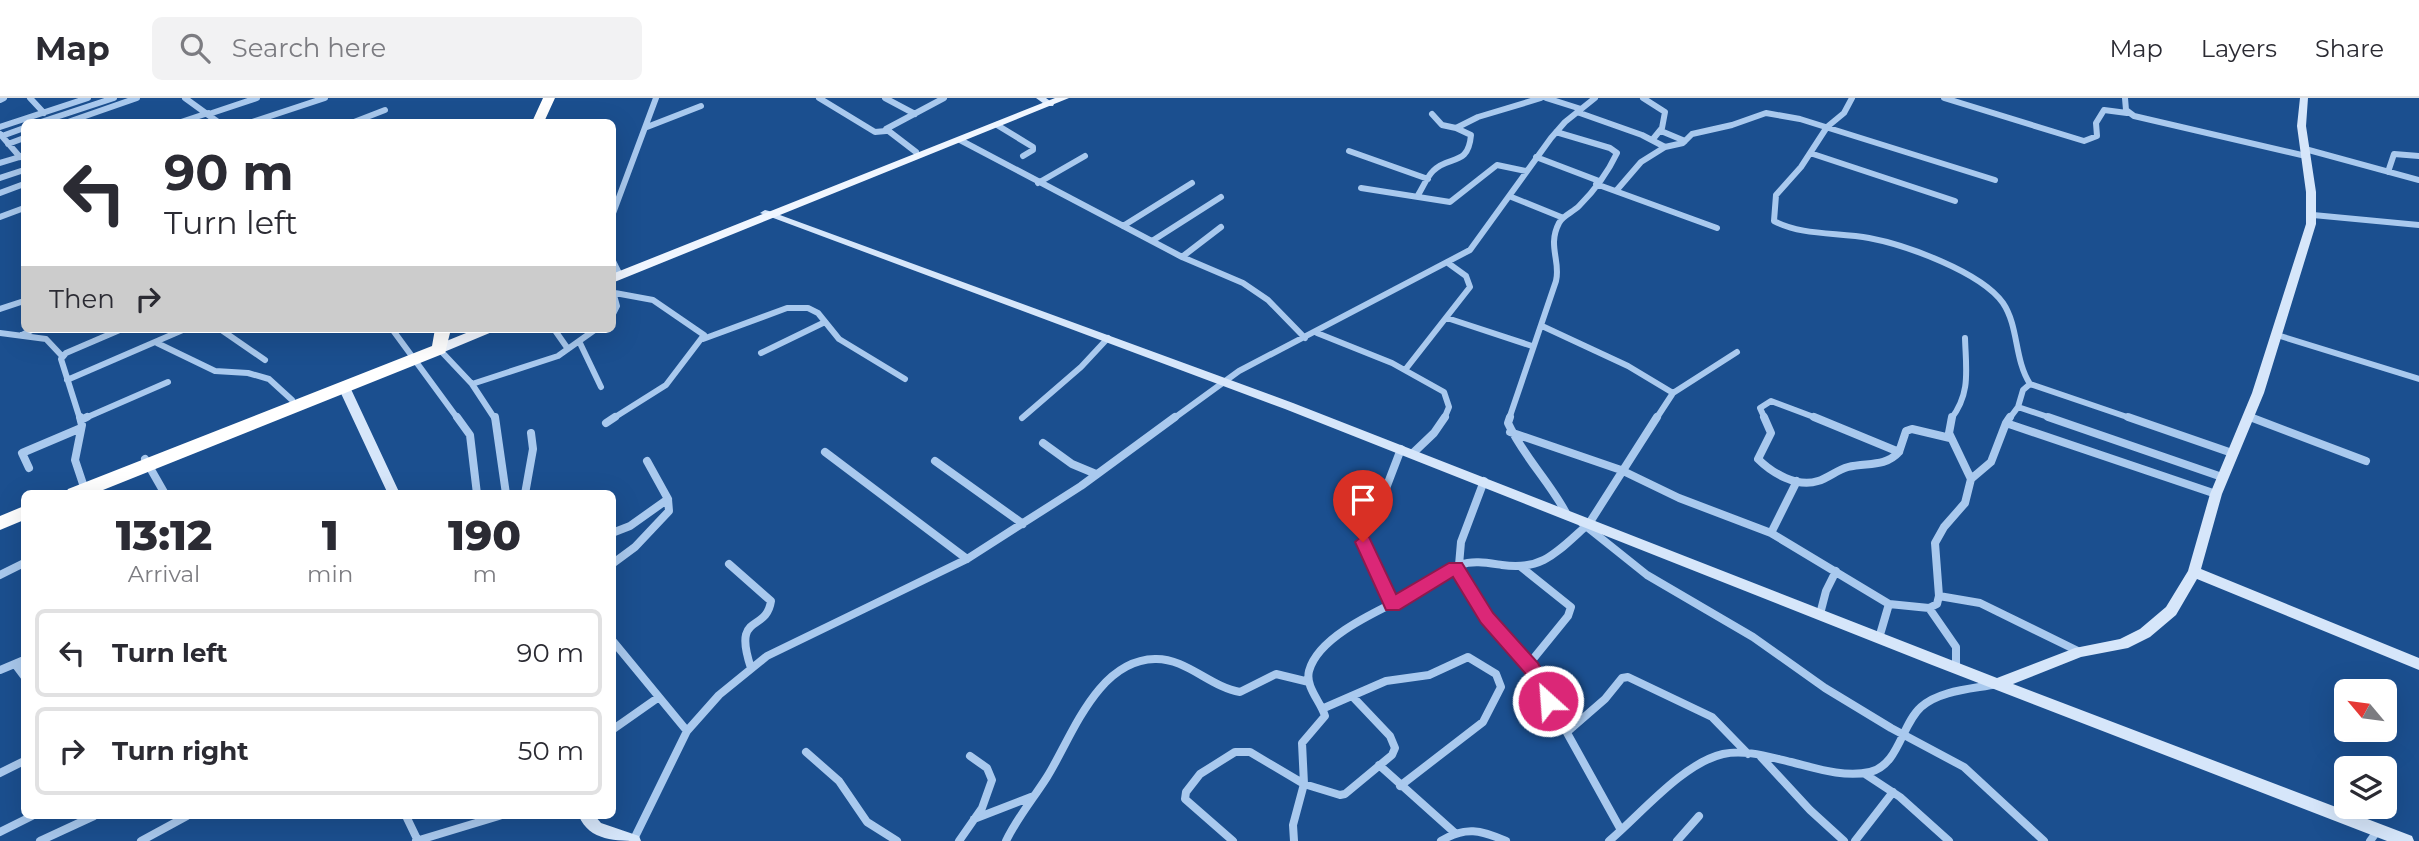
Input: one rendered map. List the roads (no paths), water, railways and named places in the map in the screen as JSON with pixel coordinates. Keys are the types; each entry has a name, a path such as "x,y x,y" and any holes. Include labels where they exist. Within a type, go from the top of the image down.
{"highway":[{"path":"539,119 549,98"},
{"path":"146,461 344,387 412,357 441,340"},
{"path":"78,489 292,400 412,357"},
{"path":"0,518 21,508"},
{"path":"0,518 21,514"}],"main road":[{"path":"768,214 1045,100 1064,98"},
{"path":"616,273 960,140 997,125 1045,100"},
{"path":"441,340 461,333"},
{"path":"441,340 471,333"}],"street":[{"path":"30,98 44,113"},
{"path":"25,119 88,98"},
{"path":"50,119 114,98"},
{"path":"77,119 137,98"},
{"path":"185,98 215,119"},
{"path":"192,119 257,98"},
{"path":"261,119 326,98"},
{"path":"616,206 656,100 664,98"},
{"path":"819,98 875,132 886,131 943,98"},
{"path":"885,98 915,114"},
{"path":"1456,128 1478,117 1539,98 1653,139 1665,147"},
{"path":"588,819 596,828 633,841 687,731 719,695 751,668 782,647 968,559 1096,474 1223,381 1474,247 1556,132 1595,98"},
{"path":"1643,98 1665,112 1661,131 1653,139"},
{"path":"1853,98 1844,113 1826,127 1801,167 1776,195 1773,216 1777,225 1892,244 1925,256 1989,289 2007,311 2020,364 2030,384 2232,453"},
{"path":"1944,98 2084,141 2097,136 2096,123 2104,110 2419,180"},
{"path":"2125,98 2127,113"},
{"path":"1609,841 1712,758 1724,754 1748,755 1864,773 1883,765 1913,716 1927,702 1997,684 2080,652 2123,644 2154,627 2171,611 2194,572 2216,494 2249,417 2277,335 2313,215 2314,204 2302,115 2304,98"},
{"path":"647,127 701,106"},
{"path":"362,119 385,110"},
{"path":"1616,191 1637,165 1665,147 1685,141 1697,133 1766,113 1789,116 1995,180"},
{"path":"1418,195 1437,167 1454,164 1469,149 1471,135 1443,125 1432,114"},
{"path":"0,127 21,120"},
{"path":"997,125 1033,146 1033,150 1023,156"},
{"path":"21,129 1,135 21,155"},
{"path":"886,131 916,152"},
{"path":"1661,131 1685,141"},
{"path":"1556,132 1615,150 1616,158 1579,206 1561,217 1552,248 1558,272 1542,326 1532,346 1510,414 1510,432 1519,447 1579,520 1661,584 1753,637 1825,688 1902,735 1964,767 2044,841"},
{"path":"8,144 21,139"},
{"path":"960,140 1182,257 1216,270 1258,292 1272,304 1285,323 1305,338"},
{"path":"1349,150 1428,179"},
{"path":"1810,153 1955,201"},
{"path":"2388,172 2393,154 2419,156"},
{"path":"0,163 21,156"},
{"path":"1038,183 1086,156"},
{"path":"1536,158 1717,228"},
{"path":"1361,188 1450,202 1497,165 1526,171"},
{"path":"0,178 21,171"},
{"path":"1123,226 1192,183"},
{"path":"0,193 21,185"},
{"path":"1509,196 1561,217"},
{"path":"1152,241 1221,197"},
{"path":"0,217 21,209"},
{"path":"768,214 1407,451 2374,836 2406,841"},
{"path":"2313,215 2419,225"},
{"path":"1182,257 1221,227"},
{"path":"1405,370 1471,285 1464,273 1448,263"},
{"path":"616,291 653,300 702,333 703,339"},
{"path":"0,309 21,302"},
{"path":"606,424 666,385 703,339 792,307 810,309 839,339 905,379"},
{"path":"1447,318 1532,346"},
{"path":"761,354 825,322"},
{"path":"1542,326 1628,366 1672,393"},
{"path":"0,333 46,339 62,356 81,424 75,460 78,489"},
{"path":"21,335 25,333"},
{"path":"62,356 113,333"},
{"path":"67,380 141,346 157,343 177,333"},
{"path":"226,333 265,360"},
{"path":"396,333 470,435 477,490"},
{"path":"557,333 568,349"},
{"path":"472,384 529,368 558,356 590,333"},
{"path":"1317,333 1405,370 1438,387 1448,400 1446,415 1436,433 1407,451 1383,496 1359,528 1392,605"},
{"path":"2277,335 2419,379"},
{"path":"1022,418 1076,372 1108,338"},
{"path":"1965,338 1966,388 1963,404 1951,419 1950,438 1971,479"},
{"path":"441,340 495,416 505,490"},
{"path":"579,341 601,387"},
{"path":"157,343 215,371 248,373 269,379 292,400"},
{"path":"1294,841 1291,832 1304,785 1302,743 1323,721 1324,708 1309,682 1311,666 1339,637 1360,621 1457,566 1478,563 1521,567 1542,562 1621,470 1672,393 1737,352"},
{"path":"29,468 22,453 168,382"},
{"path":"1510,432 1621,470 1679,498 1771,533 1889,604 1928,608 1937,604 1940,596 1936,543 1944,527 1965,503 1971,479 1991,463 2006,424 2030,384"},
{"path":"344,387 392,490"},
{"path":"1899,452 1771,401 1760,408 1771,433 1758,458 1797,481 1814,482 1852,466 1884,463 1894,459 1899,452 1906,431 1912,429 1950,438"},
{"path":"2018,407 2222,477"},
{"path":"2249,417 2366,460"},
{"path":"2006,424 2216,494"},
{"path":"526,490 533,449 531,433"},
{"path":"1043,443 1072,464 1096,474"},
{"path":"825,452 968,559"},
{"path":"146,461 163,490"},
{"path":"616,561 635,547 666,516 670,505 647,461"},
{"path":"935,461 1023,524"},
{"path":"1484,481 1461,542 1457,566 1487,618 1528,664 1621,830"},
{"path":"1771,533 1797,481"},
{"path":"616,531 630,526 668,499"},
{"path":"0,575 21,564"},
{"path":"729,564 771,601 768,611 748,629 744,637 751,668"},
{"path":"1521,567 1571,607 1568,616 1528,664"},
{"path":"1820,614 1826,591 1836,571"},
{"path":"2194,572 2419,664"},
{"path":"1940,596 1980,603 2080,652"},
{"path":"1879,638 1889,604"},
{"path":"1928,608 1956,647 1956,668"},
{"path":"616,645 687,731"},
{"path":"1324,708 1386,681 1439,672 1468,657 1487,667 1500,680 1499,694 1488,717 1400,786"},
{"path":"1006,841 1019,815 1048,776 1083,711 1118,675 1137,663 1156,659 1172,662 1234,692 1247,691 1276,674 1309,682"},
{"path":"0,670 21,661"},
{"path":"15,664 21,672"},
{"path":"1567,732 1605,699 1622,678 1628,677 1712,717 1748,755"},
{"path":"616,727 659,697"},
{"path":"1233,841 1199,815 1185,799 1190,786 1209,768 1235,751 1250,752 1304,785 1345,794 1392,755 1395,744 1353,697"},
{"path":"806,752 839,781 867,822 897,841"},
{"path":"959,841 988,796 993,780 990,771 970,756"},
{"path":"1760,757 1810,810 1844,841"},
{"path":"0,773 21,762"},
{"path":"1379,765 1455,833"},
{"path":"1864,773 1893,792 1948,841"},
{"path":"1855,841 1893,792"},
{"path":"973,819 1033,796"},
{"path":"1677,841 1699,816"},
{"path":"0,832 26,819"},
{"path":"40,841 88,819"},
{"path":"146,840 182,819"},
{"path":"407,819 417,841 489,819"},
{"path":"1441,841 1455,833 1474,828 1506,841"}]}
